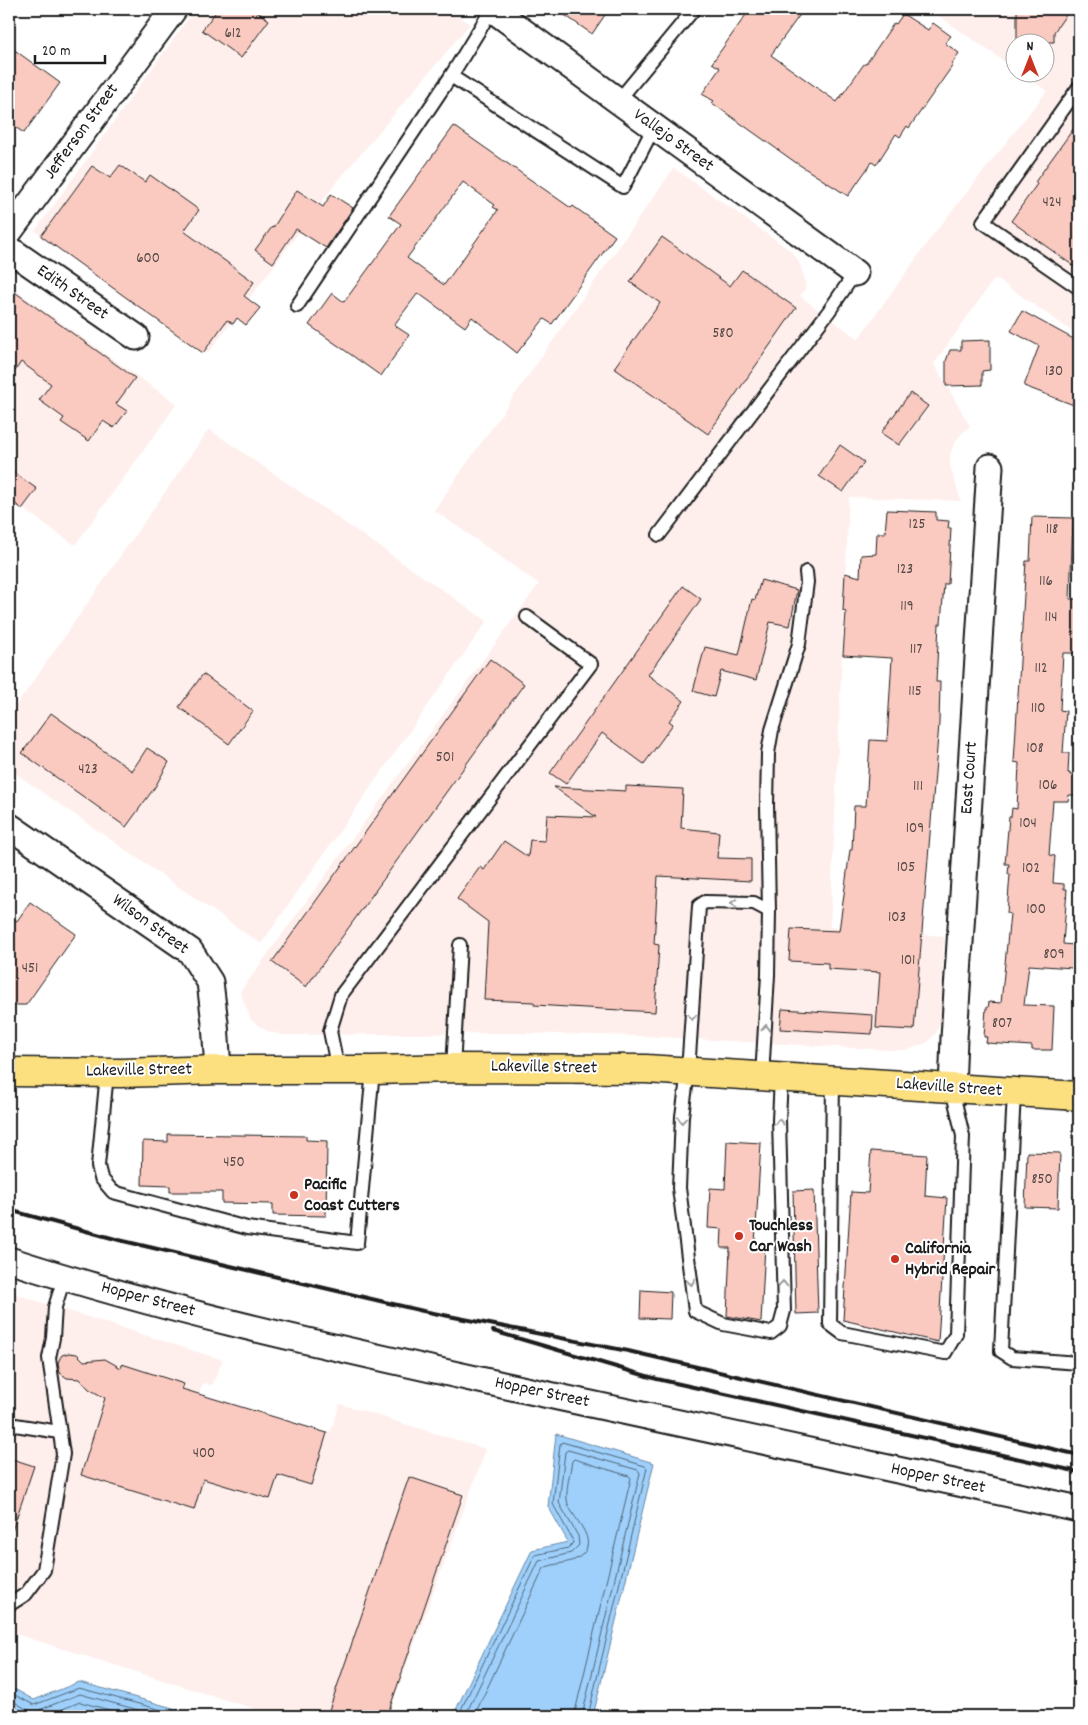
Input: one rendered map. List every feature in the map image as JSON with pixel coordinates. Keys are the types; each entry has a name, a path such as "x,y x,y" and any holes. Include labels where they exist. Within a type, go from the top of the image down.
{"main road":[{"name":"Lakeville Street","path":"9,1072 107,1073 453,1068 646,1070 1079,1096"}],"street":[{"name":"Jefferson Street","path":"9,232 174,9"},
{"name":"Vallejo Street","path":"492,9 855,273"},
{"name":"Edith Street","path":"9,249 136,337"},
{"name":"East Court","path":"952,1089 990,467"},
{"name":"Wilson Street","path":"9,826 190,951 210,982 216,1023 218,1070"},
{"name":"Hopper Street","path":"9,1260 64,1278 297,1340 1079,1509"}],"lane":[{"path":"297,306 451,76 492,9"},
{"path":"618,101 694,9"},
{"path":"451,76 623,187 654,127"},
{"path":"1079,87 983,222 1079,288"},
{"path":"658,535 829,311 855,273"},
{"path":"769,910 754,904 704,902 699,906 688,1072 682,1116 679,1188 695,1311 723,1324 771,1333 780,1326 784,1311 779,1120 772,1077 768,984 769,910 768,753 772,730 799,644 807,582 806,572"},
{"path":"338,1070 330,1031 341,995 591,664 527,617"},
{"path":"453,1068 460,945"},
{"path":"107,1073 98,1166 101,1178 113,1192 247,1228 356,1243 373,1070"},
{"path":"833,1081 830,1324 842,1332 945,1352 956,1334 963,1136 952,1089"},
{"path":"1014,1093 1001,1350 1012,1358 1079,1363"},
{"path":"9,1603 12,1604 26,1594 44,1570 63,1454 49,1358 53,1338 55,1307 64,1278"},
{"path":"9,1424 59,1432"}],"shaded area":[{"path":"195,9 449,9 470,24 337,182 209,352 35,231"},
{"path":"929,9 1079,9 1079,336 995,278 934,364 970,426 961,434 953,446 950,455 950,466 961,501 849,497 830,927 944,936 941,1020 936,1033 928,1042 918,1046 906,1050 890,1050 640,1036 514,1033 282,1035 270,1032 251,1020 240,992 539,584 434,510 674,168 791,251 798,260 806,287 800,296 858,339 933,235 1047,91 1034,82 1056,82 1056,32 1006,32 1006,63"},
{"path":"9,286 177,404 75,545 9,499"},
{"path":"209,429 487,621 261,944 9,769 9,716"},
{"path":"9,1292 223,1360 212,1385 203,1383 199,1394 327,1433 331,1430 340,1404 486,1449 388,1716 277,1716 9,1632"}],"water":[{"path":"556,1434 654,1463 593,1716 453,1716 532,1550 568,1542 548,1506"},
{"path":"79,1682 202,1716 9,1716 9,1686 34,1700"}],"building":[{"path":"218,9 253,9 269,20 241,58 202,30"},
{"path":"556,9 609,9 592,34"},
{"path":"750,9 804,9 771,55 837,102 894,23 896,24 903,14 928,30 933,23 951,36 945,43 959,53 953,65 909,128 907,126 900,137 896,134 876,165 872,162 848,196 795,162 702,94 720,68 712,63"},
{"path":"1017,9 1070,9 1054,32 1017,32"},
{"path":"9,46 60,83 24,133 9,123"},
{"path":"1079,121 1079,270 1011,221 1037,184 1035,182"},
{"path":"454,126 571,208 573,206 615,236 552,324 544,319 517,353 472,317 465,327 418,293 394,325 409,335 381,376 309,325 332,293 344,302 401,224 389,216","holes":["463,182 495,205 493,207 498,210 444,285 407,258"]},
{"path":"120,165 145,182 150,175 199,210 184,231 254,282 244,296 260,308 246,325 237,318 233,324 227,320 203,353 41,236 92,166 110,178"},
{"path":"297,190 323,207 331,194 353,208 326,248 296,229 273,263 255,250 273,228"},
{"path":"662,237 730,286 742,270 796,308 708,434 614,368 660,303 630,282"},
{"path":"9,288 135,378 116,404 127,411 114,428 103,421 89,441 61,422 64,418 39,400 51,384 21,362 9,380"},
{"path":"1022,311 1079,342 1079,407 1024,386 1039,346 1011,331"},
{"path":"990,340 990,370 982,371 982,385 946,386 946,361 950,350 961,350 961,341"},
{"path":"910,393 928,406 899,445 881,433"},
{"path":"840,445 864,462 843,492 819,476"},
{"path":"9,469 37,489 22,509 9,499"},
{"path":"887,510 936,512 936,520 949,521 948,528 951,528 948,584 944,584 941,624 939,624 936,682 940,682 939,724 914,1030 876,1028 880,972 828,969 828,963 789,961 791,929 839,931 850,850 852,850 854,806 866,806 870,740 887,741 892,658 843,655 846,612 843,611 845,573 860,577 861,555 876,554 877,533 885,533"},
{"path":"1032,517 1073,518 1070,599 1079,599 1079,653 1063,653 1060,710 1066,711 1063,753 1069,753 1068,773 1079,776 1078,795 1069,795 1068,801 1053,801 1049,855 1055,856 1053,883 1064,884 1064,889 1067,889 1063,944 1074,945 1073,968 1029,965 1024,1005 1054,1006 1052,1050 1032,1050 1032,1046 986,1043 987,1037 984,1037 986,1008 988,1008 989,1002 1001,1003 1010,914 1007,913 1009,864 1005,864 1009,817 1011,817 1012,808 1017,809 1019,763 1014,762 1026,561 1030,561"},
{"path":"761,580 797,590 790,626 770,622 756,680 721,671 714,697 693,691 705,647 739,655 752,599 755,600"},
{"path":"683,586 701,599 648,675 684,701 669,721 673,724 644,764 602,733 566,784 550,773"},
{"path":"490,659 524,684 306,987 272,962"},
{"path":"203,674 253,711 229,744 179,707"},
{"path":"51,713 132,771 147,748 169,762 155,787 126,827 22,753"},
{"path":"626,786 683,789 681,828 719,832 717,858 751,859 751,881 658,876 654,944 659,945 655,1012 534,1005 534,1002 484,1000 488,922 457,899 480,867 484,870 504,841 528,857 530,840 545,841 547,815 596,817 554,787 626,791"},
{"path":"30,902 76,934 26,1005 9,1005 9,916 17,921"},
{"path":"782,1009 873,1015 872,1034 780,1029"},
{"path":"168,1134 306,1136 306,1140 327,1141 326,1216 273,1215 273,1204 222,1203 222,1192 170,1192 170,1186 142,1185 143,1141 168,1142"},
{"name":"Touchless Car Wash","path":"727,1141 761,1143 755,1244 765,1245 761,1322 727,1316 730,1248 721,1248 722,1229 708,1228 710,1188 725,1189"},
{"name":"California Hybrid Repair","path":"871,1151 927,1155 925,1196 947,1198 938,1342 843,1320 851,1192 868,1193"},
{"path":"1027,1152 1060,1153 1058,1208 1025,1207"},
{"path":"814,1190 818,1313 796,1314 793,1191"},
{"path":"641,1290 671,1292 670,1319 640,1318"},
{"path":"69,1353 77,1354 84,1361 105,1359 121,1368 122,1364 184,1384 182,1389 327,1433 311,1485 278,1475 270,1499 203,1479 194,1510 81,1475 105,1398 89,1389 80,1379 67,1378 60,1373 58,1363 60,1358 62,1355"},
{"path":"9,1458 34,1466 12,1531 9,1530"},
{"path":"409,1477 463,1495 387,1716 327,1716"}],"railway":[{"path":"9,1210 119,1240 423,1311 628,1351 1079,1455"},
{"path":"493,1331 657,1379 1079,1472"}],"place":[{"name":"Pacific Coast Cutters","path":"294,1195"},
{"name":"Touchless Car Wash","path":"739,1236"},
{"name":"California Hybrid Repair","path":"895,1259"}]}
